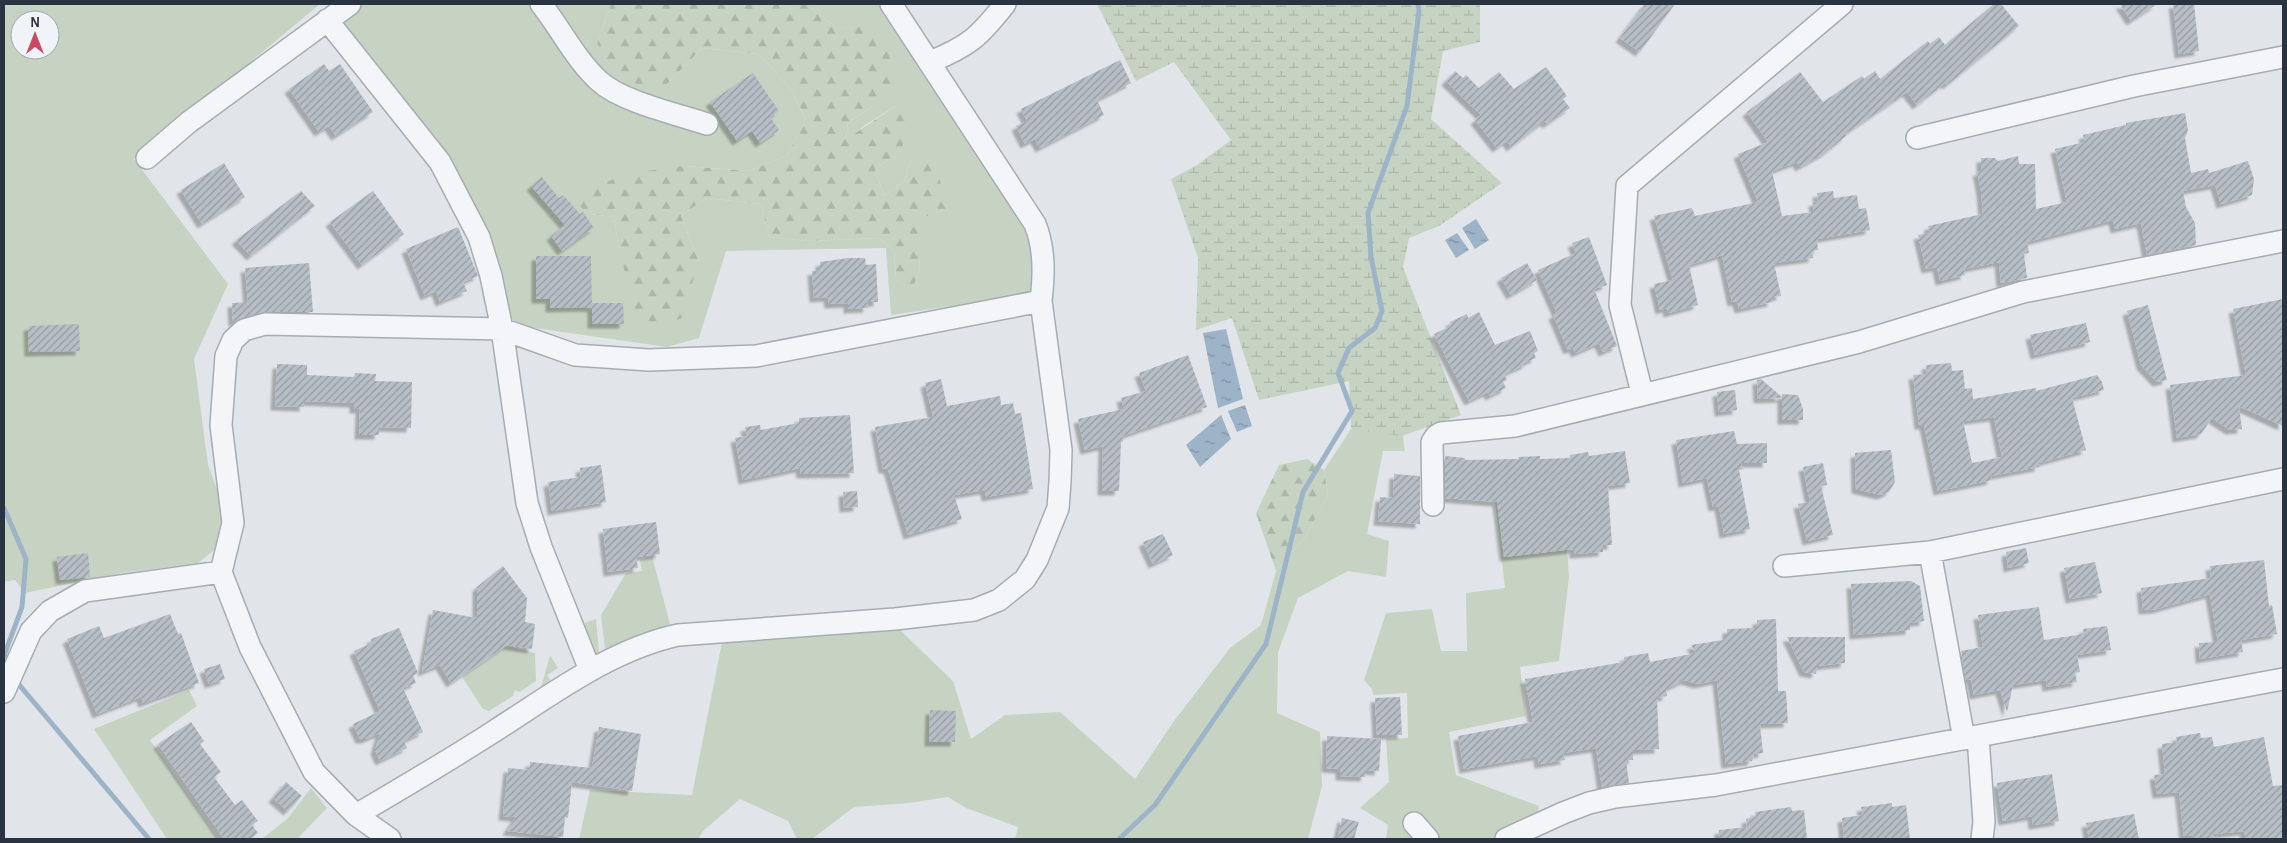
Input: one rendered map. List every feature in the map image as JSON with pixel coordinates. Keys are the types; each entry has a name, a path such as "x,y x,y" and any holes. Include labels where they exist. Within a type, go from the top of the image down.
{"street":[{"path":"147,158 189,122 350,4"},
{"path":"541,4 553,19 571,49 600,82 624,96 707,124"},
{"path":"356,815 469,748 590,670 660,639 678,635 895,619 974,610 999,600 1025,579 1038,560 1058,508 1060,450 1041,301 1044,277 1042,254 1035,224 891,4"},
{"path":"930,62 956,51 973,41 1005,4"},
{"path":"1642,393 1620,305 1627,186 1842,4"},
{"path":"328,20 440,162 480,237 491,276 502,329 527,503 541,546 590,670"},
{"path":"1917,138 2134,86 2283,57"},
{"path":"1433,505 1432,442 1440,433 1515,426 1642,393 1859,342 2023,292 2283,241"},
{"path":"390,839 356,815 314,772 250,647 221,572 233,523 222,424 226,356 234,340 244,330 265,324 502,329 575,355 649,360 756,356 1041,301"},
{"path":"1784,566 1930,552 2283,479"},
{"path":"1930,552 1971,738 1984,822 1982,839"},
{"path":"4,692 31,631 50,611 86,591 221,572"},
{"path":"1506,839 1588,803 1615,797 1716,785 2283,679"},
{"path":"1414,823 1428,839"}],"green space":[{"path":"4,4 320,4 134,159 228,284 194,359 208,465 224,508 222,544 198,563 122,573 25,593 15,580 4,582"},
{"path":"357,4 611,4 597,44 667,84 702,48 758,54 791,89 806,119 787,156 748,171 685,166 590,214 614,217 619,250 699,261 681,216 706,198 761,204 769,237 807,241 879,238 894,251 896,280 912,289 920,268 911,160 904,181 884,196 875,169 898,154 896,106 865,125 846,140 848,122 873,106 871,24 838,29 806,4 878,4 970,145 1023,221 1035,255 1035,285 1026,295 891,315 886,248 726,251 699,338 667,347 514,325 492,243 427,135 340,18"},
{"path":"611,4 806,4 838,29 871,23 890,45 891,84 873,106 848,122 846,139 896,106 912,127 898,154 875,169 884,196 904,181 911,160 934,157 947,208 917,220 920,268 912,290 896,280 894,251 879,238 807,241 769,237 761,204 706,198 681,216 699,261 682,318 653,330 638,322 619,250 614,217 590,214 577,204 584,191 629,173 685,166 748,171 787,156 806,119 791,89 758,54 702,48 667,84 626,86 597,44"},
{"path":"1097,4 1480,4 1480,42 1443,51 1431,119 1502,183 1439,226 1409,238 1403,267 1461,415 1402,436 1351,429 1349,381 1259,400 1232,318 1196,330 1198,258 1171,179 1197,165 1231,140 1174,62 1136,81"},
{"path":"1351,429 1402,432 1405,451 1383,451 1367,534 1389,541 1386,577 1348,571 1298,598 1278,652 1277,713 1320,732 1322,786 1308,839 1015,839 1018,827 966,808 948,797 909,803 854,807 812,839 797,839 788,821 740,799 703,831 698,839 579,839 590,790 692,795 722,642 897,627 953,681 971,739 1005,715 1060,712 1135,779 1174,721 1230,648 1261,625 1276,571 1306,536 1328,495 1324,470"},
{"path":"1307,459 1324,470 1328,495 1306,536 1276,571 1256,513 1279,465"},
{"path":"1564,500 1569,578 1559,661 1520,667 1526,716 1449,732 1456,775 1539,806 1537,817 1490,839 1386,839 1388,825 1360,808 1389,782 1386,739 1408,738 1407,693 1373,695 1372,689 1364,680 1386,613 1432,609 1441,651 1467,651 1466,593 1505,588 1495,501"},
{"path":"652,556 670,624 605,649 601,615 626,573 642,571 640,560"},
{"path":"596,619 599,653 594,657 584,623"},
{"path":"507,646 535,653 536,681 520,692 515,690 513,696 489,711 483,709 462,677"},
{"path":"550,655 558,668 547,675 552,683 541,688"},
{"path":"189,690 197,706 150,740 218,839 167,839 94,729"},
{"path":"311,788 327,808 297,839 262,839 287,819"}],"water":[{"path":"1476,219 1489,240 1475,249 1462,228"},
{"path":"1457,233 1469,250 1456,258 1445,240"},
{"path":"1226,329 1243,399 1218,408 1203,333"},
{"path":"1245,405 1252,426 1237,432 1228,411"},
{"path":"1221,415 1231,439 1200,467 1186,445"}],"building":[{"path":"1645,4 1675,4 1640,52 1620,38"},
{"path":"1994,4 2001,4 2019,26 1947,85 1945,83 1917,105 1907,92 1845,134 1846,136 1825,153 1800,167 1797,162 1772,171 1782,216 1814,212 1813,202 1818,201 1817,193 1833,191 1834,198 1857,195 1859,209 1866,208 1870,230 1817,239 1818,250 1812,251 1813,258 1774,263 1781,296 1771,297 1772,302 1739,309 1737,301 1732,302 1722,255 1689,265 1698,305 1668,313 1667,308 1660,310 1654,284 1673,280 1654,216 1692,208 1695,216 1758,202 1738,154 1768,142 1747,112 1800,72 1823,102 1862,76 1864,79 1875,71 1880,79 1928,41 1930,44 1939,37 1945,45"},
{"path":"2120,4 2157,4 2131,21"},
{"path":"2173,4 2194,4 2199,51 2179,54"},
{"path":"1120,60 1131,83 1097,100 1104,115 1040,148 1035,139 1025,144 1016,126 1027,121 1021,109"},
{"path":"324,64 329,71 340,64 373,112 336,136 329,126 319,132 289,89"},
{"path":"1546,67 1567,96 1563,99 1570,108 1547,124 1545,121 1511,147 1507,141 1497,148 1475,120 1481,115 1446,81 1455,71 1463,78 1466,75 1479,88 1499,72 1514,89"},
{"path":"753,73 779,111 770,117 779,130 760,143 752,131 737,141 710,102"},
{"path":"2185,113 2188,130 2185,138 2191,173 2208,169 2209,173 2248,161 2254,179 2252,195 2221,204 2215,185 2183,191 2186,207 2195,223 2196,245 2147,255 2141,223 2115,229 2113,220 2027,242 2029,253 2024,254 2027,278 2001,283 1999,262 1964,269 1965,275 1940,281 1937,267 1926,269 1918,235 1930,233 1928,226 1983,214 1977,171 1981,172 1981,158 1995,158 1998,161 2018,156 2019,164 2035,164 2036,209 2067,202 2055,149 2085,142 2083,135 2126,125 2126,123"},
{"path":"224,163 245,197 202,224 181,190"},
{"path":"542,177 559,198 563,195 580,214 583,212 594,228 562,251 551,236 565,225 531,186"},
{"path":"301,191 315,206 251,256 236,240"},
{"path":"373,191 404,234 362,265 330,222"},
{"path":"458,227 478,276 463,282 467,291 440,302 436,291 425,296 406,249"},
{"path":"1589,237 1607,285 1594,289 1617,346 1603,352 1599,343 1576,353 1573,348 1568,350 1553,315 1557,313 1538,270 1576,253 1572,243"},
{"path":"536,256 591,256 592,307 550,308 550,299 536,299"},
{"path":"848,258 865,258 866,265 876,264 878,302 867,302 868,308 848,309 848,303 829,304 828,297 814,298 812,271 820,270 820,262"},
{"path":"309,263 313,312 265,312 233,322 232,303 248,302 245,268"},
{"path":"1527,263 1537,280 1511,295 1501,278"},
{"path":"2283,299 2283,426 2239,406 2242,429 2230,430 2212,418 2201,434 2177,438 2170,385 2246,375 2233,309"},
{"path":"592,303 623,303 624,324 592,324"},
{"path":"2148,305 2167,380 2157,382 2141,365 2127,311"},
{"path":"1479,312 1495,345 1530,331 1538,351 1534,353 1536,358 1504,374 1507,380 1503,382 1506,388 1490,396 1488,392 1469,401 1434,334 1451,326 1450,322 1467,314 1468,318"},
{"path":"2086,323 2090,342 2035,355 2030,335"},
{"path":"79,324 80,351 29,352 28,326"},
{"path":"1188,355 1207,407 1122,436 1119,491 1102,491 1103,446 1085,450 1078,419 1124,409 1121,398 1146,391 1139,373"},
{"path":"1951,363 1952,371 1963,370 1965,389 1972,388 1973,399 2036,388 2036,391 2097,375 2102,382 2104,390 2072,398 2086,450 2039,463 2039,467 1991,476 1992,480 1938,491 1924,425 1919,425 1913,375 1927,374 1926,365","holes":["1994,417 2002,457 1972,463 1963,421"]},
{"path":"277,364 307,365 307,375 354,377 355,373 376,374 375,381 412,382 411,428 379,427 379,435 359,435 360,409 354,409 354,403 304,401 304,407 275,406"},
{"path":"941,379 947,406 1000,396 1001,405 1013,403 1015,414 1021,413 1033,489 986,497 985,490 954,495 962,519 908,535 888,469 883,469 875,427 933,417 925,383"},
{"path":"1761,379 1782,397 1782,394 1798,395 1803,409 1803,420 1782,420 1782,398 1758,399 1757,380"},
{"path":"1735,390 1737,410 1719,412 1717,392"},
{"path":"850,415 854,473 801,474 800,468 743,480 735,438 747,436 745,427 760,425 761,430 799,423 799,418"},
{"path":"1734,431 1737,444 1767,443 1767,463 1741,463 1743,469 1739,470 1750,529 1724,534 1719,506 1713,507 1707,478 1683,483 1676,440"},
{"path":"1891,450 1895,482 1889,492 1881,495 1856,489 1855,453"},
{"path":"1625,451 1630,483 1608,486 1612,545 1603,545 1603,552 1574,554 1574,549 1504,557 1497,502 1445,498 1445,456 1465,458 1465,460 1519,459 1518,457 1540,456 1540,459 1570,458 1570,455 1588,452 1589,456"},
{"path":"1823,463 1827,485 1821,486 1833,535 1807,541 1798,504 1810,502 1803,467"},
{"path":"601,465 606,502 552,511 548,482 581,477 580,468"},
{"path":"1394,474 1420,476 1420,524 1378,521 1380,497 1393,498"},
{"path":"857,491 858,507 844,508 843,492"},
{"path":"656,522 660,554 636,557 638,568 608,572 603,529"},
{"path":"1163,534 1173,555 1153,564 1143,542"},
{"path":"2026,548 2029,563 2008,568 2006,552"},
{"path":"88,553 90,577 60,580 57,557"},
{"path":"2264,560 2269,606 2272,605 2277,634 2241,640 2243,652 2200,659 2199,643 2218,642 2210,594 2157,609 2143,610 2141,588 2211,578 2210,566"},
{"path":"2095,562 2102,593 2070,599 2064,568"},
{"path":"503,566 527,598 525,622 535,624 532,649 507,645 451,683 440,665 422,672 433,610 477,618 477,587"},
{"path":"1911,581 1920,586 1924,621 1910,623 1910,630 1854,635 1851,584"},
{"path":"2039,607 2044,640 2084,634 2083,629 2107,626 2111,650 2077,655 2080,672 2075,673 2077,682 2047,687 2046,680 2013,685 2007,712 2000,690 1974,695 1971,679 1966,680 1961,651 1983,647 1978,615"},
{"path":"170,614 178,634 181,633 199,683 143,703 141,697 97,714 67,639 99,626 104,638"},
{"path":"1776,619 1778,691 1786,691 1788,723 1760,724 1763,753 1754,754 1752,761 1726,764 1717,680 1698,684 1685,680 1666,689 1667,696 1657,698 1659,749 1633,750 1633,760 1626,760 1629,783 1602,787 1596,748 1563,753 1565,760 1539,764 1538,756 1464,769 1458,736 1533,722 1525,679 1624,662 1624,657 1648,653 1650,662 1696,653 1691,645 1723,640 1723,638 1727,638 1727,629 1757,628 1757,620"},
{"path":"399,628 418,673 413,676 416,683 403,688 423,732 404,741 407,748 380,761 375,750 380,733 366,739 360,739 353,724 380,711 354,651 372,643 371,639"},
{"path":"1787,637 1845,637 1845,663 1817,666 1816,674 1804,672"},
{"path":"220,664 225,679 209,684 204,669"},
{"path":"1400,697 1402,735 1377,735 1375,698"},
{"path":"930,710 956,711 955,742 929,742"},
{"path":"191,722 204,741 200,744 221,772 214,777 235,805 242,800 258,821 252,825 258,833 250,839 224,839 158,744"},
{"path":"599,727 641,734 632,791 572,782 568,818 565,817 563,837 507,831 516,817 503,816 508,768 529,770 530,762 592,768"},
{"path":"2200,733 2201,738 2212,737 2214,747 2264,737 2273,786 2283,785 2283,839 2246,839 2244,831 2213,834 2214,839 2195,839 2194,835 2184,836 2179,792 2157,794 2154,775 2165,774 2162,744 2177,742 2176,737"},
{"path":"1327,736 1381,739 1379,771 1366,770 1365,777 1340,776 1340,769 1326,768"},
{"path":"2052,774 2059,821 2033,825 2032,816 2003,821 1997,783"},
{"path":"286,782 302,796 288,811 273,798"},
{"path":"1892,803 1892,807 1906,805 1910,839 1844,839 1842,818 1863,815 1861,807"},
{"path":"1791,807 1792,811 1804,810 1807,839 1719,839 1719,830 1747,827 1746,819 1756,817 1755,812"},
{"path":"2134,814 2139,839 2089,839 2086,823"},
{"path":"1342,818 1359,822 1354,839 1337,839"}],"waterway":[{"path":"1119,839 1155,805 1266,644 1303,492 1352,411 1338,373 1349,348 1375,328 1382,311 1371,257 1368,213 1407,106 1419,11 1418,4"},
{"path":"4,508 26,559 22,607 5,653 4,668"},
{"path":"16,681 149,839"}]}
